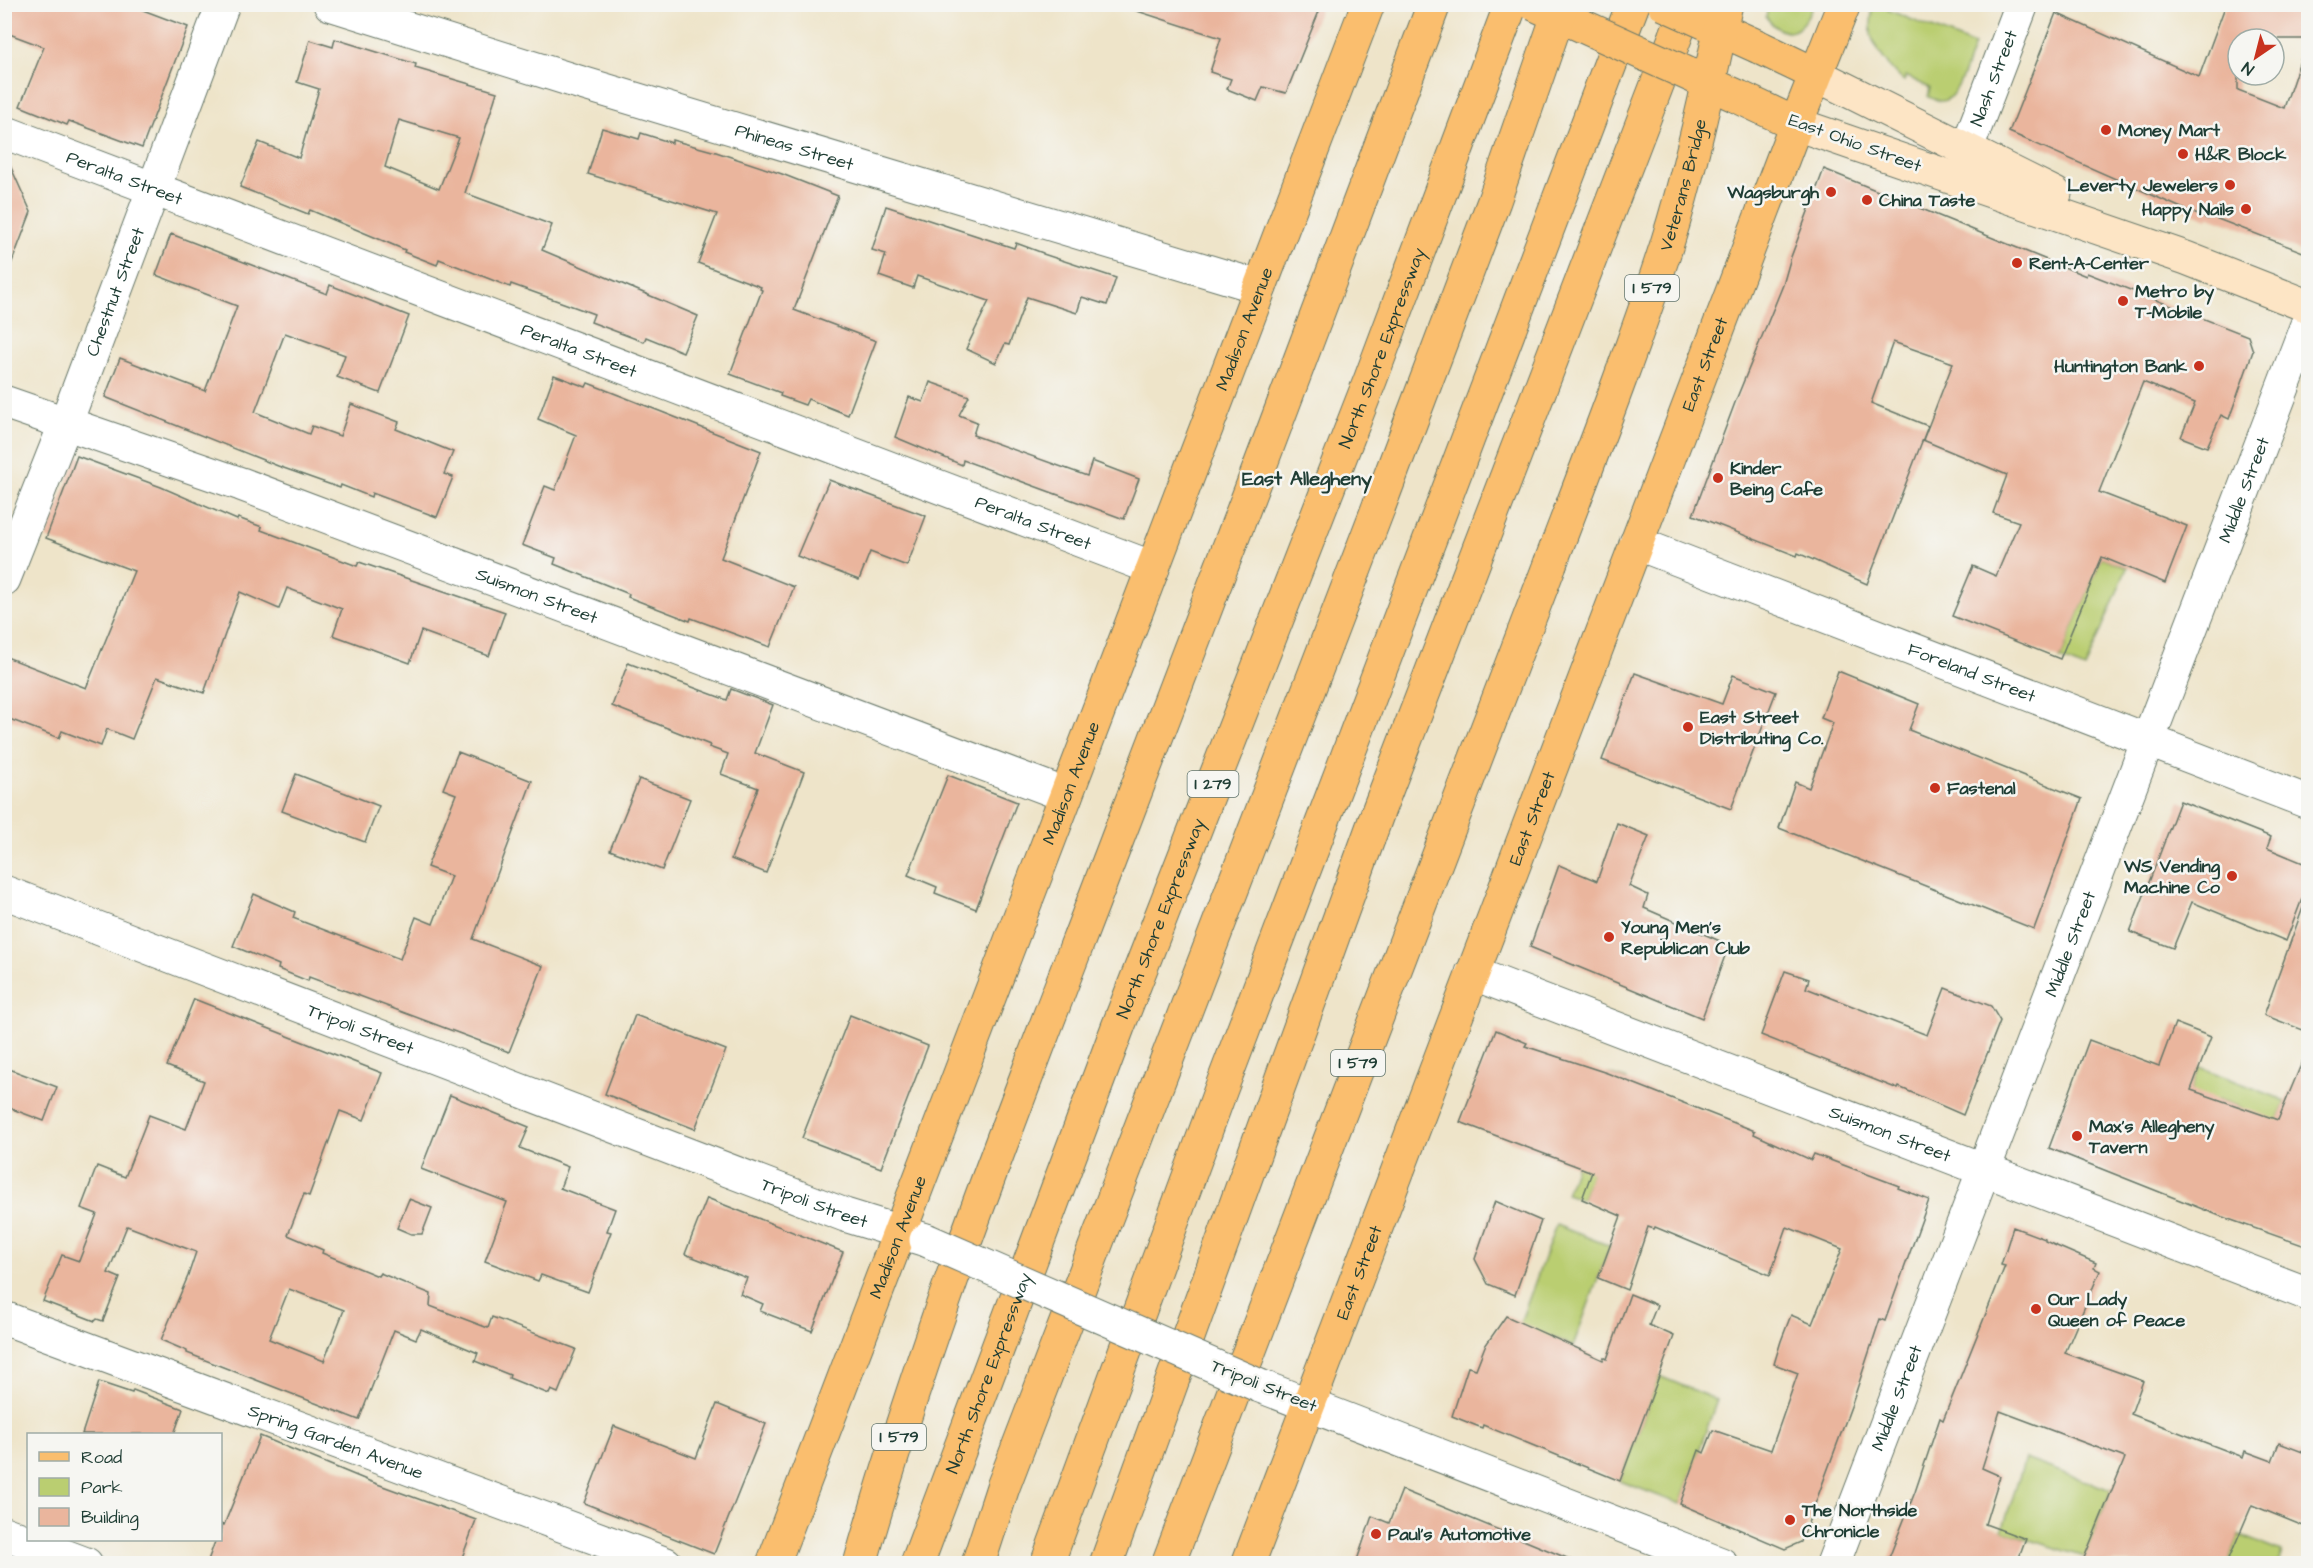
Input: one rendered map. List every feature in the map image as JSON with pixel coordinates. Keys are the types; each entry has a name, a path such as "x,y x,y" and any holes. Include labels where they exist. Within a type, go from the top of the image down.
{"main road":[{"name":"Madison Avenue","path":"773,1563 913,1235 1066,795 1368,4"},
{"name":"I 579","path":"860,1563 976,1207 1264,459 1434,4"},
{"name":"North Shore Expressway","path":"917,1563 1118,1027 1371,378 1511,4"},
{"name":"East Ohio Street","path":"1534,4 1796,124 2186,258 2308,306"},
{"path":"978,1563 1007,1476 1380,506 1494,201 1562,4"},
{"path":"1047,1563 1221,1089 1633,4"},
{"name":"East Ohio Street","path":"1664,4 1815,74 1965,151 2186,258"},
{"path":"1106,1563 1378,809 1688,4"},
{"name":"Veterans Bridge","path":"1168,1563 1628,358 1666,245 1703,107 1726,4"},
{"name":"East Street","path":"1248,1563 1815,74 1844,4"}],"street":[{"name":"Chestnut Street","path":"4,579 65,425 223,4"},
{"name":"Phineas Street","path":"330,4 586,84 1260,287"},
{"name":"Nash Street","path":"1965,151 2022,4"},
{"name":"Peralta Street","path":"4,132 1153,568"},
{"name":"Middle Street","path":"1833,1563 2308,322"},
{"name":"Suismon Street","path":"4,402 241,484 1066,795"},
{"name":"Foreland Street","path":"1636,543 2308,802"},
{"name":"Tripoli Street","path":"4,892 845,1215 913,1235 1260,1386 1721,1563"},
{"name":"Suismon Street","path":"1472,973 2308,1294"},
{"name":"Spring Garden Avenue","path":"4,1318 666,1563"},
{"path":"4,1533 86,1563"}],"green space":[{"path":"1768,4 1813,5 1804,22 1794,31 1787,32 1774,25 1766,17"},
{"path":"1873,5 1890,5 1888,10 1974,45 1962,78 1948,99 1940,101 1928,97 1930,88 1906,76 1904,81 1889,66 1875,46 1871,34"},
{"path":"2102,557 2127,568 2085,669 2060,659"},
{"path":"2200,1067 2286,1101 2273,1133 2223,1158 2243,1108 2218,1099 2178,1198 2184,1107"},
{"path":"1609,1074 1627,1080 1582,1199 1566,1194"},
{"path":"1556,1225 1610,1246 1573,1346 1551,1336 1540,1369 1508,1356"},
{"path":"1659,1376 1717,1400 1680,1504 1620,1481"},
{"path":"2025,1459 2111,1490 2085,1557 2002,1531"},
{"path":"2239,1535 2282,1552 2278,1563 2227,1564"}],"building":[{"path":"4,4 127,4 188,27 142,148 69,121 67,125 20,106 44,47 4,32"},
{"path":"1135,4 1322,4 1286,93 1263,87 1257,101 1227,89 1231,79 1210,72 1221,38 1134,10"},
{"path":"2226,4 2308,4 2308,39 2286,39 2286,27 2226,27 2226,87 2238,87 2238,90 2284,108 2304,49 2308,50 2308,254 2210,216 2208,219 2009,132 2056,13 2199,77"},
{"path":"335,39 416,64 415,68 497,92 465,193 552,225 542,250 698,316 683,352 646,337 644,342 591,322 594,314 511,284 510,287 439,259 437,265 310,210 308,214 240,187 259,142 299,158 319,89 297,82 310,40 333,47","holes":["399,120 459,138 439,189 385,167"]},
{"path":"602,128 639,139 641,133 672,143 672,140 716,152 838,196 794,310 876,341 848,415 808,399 805,405 780,396 781,393 730,374 762,290 761,287 698,263 717,214 588,174"},
{"path":"4,152 31,212 7,275 4,275"},
{"path":"1824,169 2086,276 2087,273 2248,336 2253,351 2229,419 2221,415 2207,447 2181,437 2195,403 2143,382 2099,492 2187,526 2165,583 2102,557 2060,659 1952,616 1973,566 1996,576 2019,522 1993,513 2007,475 1923,440 1953,363 1893,342 1871,403 1928,426 1867,584 1798,553 1797,556 1693,515 1736,400 1783,285"},
{"path":"886,206 1014,248 1016,243 1116,278 1107,305 1082,297 1077,313 1027,297 1009,345 1005,344 996,363 966,349 989,301 917,276 913,288 879,276 886,254 872,250"},
{"path":"171,234 327,294 330,285 409,316 380,393 337,377 345,355 285,333 255,412 309,434 312,426 340,436 351,404 399,422 396,429 453,452 444,474 453,477 437,517 372,493 371,497 341,485 340,488 278,466 105,397 120,358 205,391 237,306 156,275"},
{"path":"554,375 586,387 588,383 761,451 721,558 794,587 770,647 691,618 690,621 628,597 629,594 554,564 556,558 522,545 545,486 555,490 576,435 538,419"},
{"path":"930,382 969,396 959,415 977,422 973,435 1087,476 1092,461 1139,479 1124,519 963,460 962,465 895,437 909,397 923,402"},
{"path":"77,456 161,487 237,520 238,518 262,527 261,530 357,566 359,562 505,612 489,656 421,631 410,663 333,635 342,609 287,588 279,609 240,592 204,693 157,677 132,739 107,729 101,746 62,731 59,738 4,717 4,656 86,688 134,571 46,538"},
{"path":"829,480 926,516 907,566 870,552 859,580 797,556"},
{"path":"628,663 727,700 731,689 773,705 755,753 804,772 766,873 731,859 758,788 721,774 728,754 612,706"},
{"path":"1838,671 1919,704 1909,730 2082,799 2034,929 1779,828 1795,782 1809,788 1833,723 1821,718"},
{"name":"East Street Distributing Co.","path":"1635,673 1722,704 1733,675 1776,692 1731,809 1602,760"},
{"path":"458,752 532,781 473,939 543,966 509,1052 309,977 308,981 278,969 279,965 233,946 254,894 295,912 293,918 400,959 416,917 433,924 451,876 427,867 456,794 443,789"},
{"path":"296,774 379,806 365,842 282,811"},
{"path":"948,775 1017,802 976,909 935,893 937,887 908,875"},
{"path":"639,779 690,799 662,870 610,850"},
{"path":"2180,801 2271,837 2267,848 2308,865 2308,883 2286,941 2192,902 2173,948 2130,932"},
{"path":"1617,823 1649,836 1629,886 1648,895 1644,908 1729,945 1702,1018 1530,947 1559,865 1597,881"},
{"path":"2305,902 2308,902 2308,1032 2264,1015"},
{"path":"1785,971 1809,979 1806,988 1927,1035 1945,988 1991,1006 2000,1021 1963,1115 1899,1087 1898,1089 1761,1035"},
{"path":"194,999 382,1073 364,1120 340,1111 309,1196 304,1194 288,1235 323,1250 322,1253 378,1276 380,1273 431,1294 430,1306 488,1328 492,1317 576,1349 558,1393 551,1390 549,1394 509,1378 510,1375 475,1361 478,1353 421,1329 416,1339 394,1330 359,1420 187,1353 161,1340 196,1252 127,1226 108,1273 120,1278 103,1321 97,1319 95,1321 43,1301 62,1255 79,1261 97,1214 81,1208 97,1166 125,1177 149,1115 186,1129 204,1081 167,1066","holes":["289,1289 344,1310 324,1361 269,1339"]},
{"path":"635,1015 726,1050 695,1129 605,1094"},
{"path":"850,1015 928,1046 881,1168 802,1138"},
{"path":"2175,1023 2211,1037 2191,1090 2278,1120 2308,1048 2308,1247 2220,1216 2049,1148 2089,1040 2159,1066"},
{"path":"1496,1030 1527,1043 1525,1046 1607,1073 1755,1131 1754,1134 1811,1160 1814,1154 1899,1186 1898,1188 1929,1200 1885,1321 1880,1319 1853,1401 1801,1542 1785,1549 1680,1504 1699,1450 1704,1453 1713,1430 1771,1450 1798,1373 1774,1364 1781,1341 1791,1315 1812,1324 1842,1249 1787,1227 1770,1275 1655,1227 1654,1229 1648,1227 1627,1290 1598,1278 1621,1216 1582,1199 1592,1172 1460,1122"},
{"path":"4,1067 57,1087 44,1121 4,1106"},
{"path":"450,1095 529,1127 520,1148 568,1167 560,1188 615,1209 607,1231 611,1232 588,1292 541,1275 538,1281 485,1261 507,1202 421,1169"},
{"path":"707,1198 843,1252 812,1331 760,1311 763,1304 740,1294 747,1278 685,1254"},
{"path":"409,1199 432,1208 422,1234 411,1234 397,1228"},
{"path":"1495,1201 1541,1221 1515,1295 1488,1284 1475,1259"},
{"path":"2013,1227 2096,1263 2094,1268 2100,1271 2065,1353 2143,1381 2131,1414 2243,1457 2245,1451 2272,1461 2279,1443 2308,1454 2308,1528 2252,1505 2227,1563 2082,1563 2125,1458 2000,1411 1982,1468 2000,1476 1985,1524 2026,1539 2017,1563 1887,1563 1915,1492 1940,1418 1943,1420 2005,1266 2001,1265"},
{"path":"1630,1294 1657,1305 1649,1325 1674,1336 1620,1481 1483,1425 1482,1428 1452,1416 1468,1367 1476,1369 1485,1346 1506,1316 1603,1360 1604,1357 1607,1359"},
{"path":"99,1382 132,1393 133,1390 183,1409 174,1433 82,1433"},
{"path":"717,1404 766,1424 714,1554 584,1503 614,1426 696,1458"},
{"path":"260,1436 369,1481 476,1520 460,1563 207,1563 215,1541 222,1541 222,1524 224,1525"},
{"path":"1402,1490 1579,1563 1356,1563 1372,1516 1389,1523"}],"place":[{"name":"Money Mart","path":"2106,130"},
{"name":"H&R Block","path":"2183,154"},
{"name":"Leverty Jewelers","path":"2230,185"},
{"name":"Wagsburgh","path":"1831,192"},
{"name":"China Taste","path":"1867,200"},
{"name":"Happy Nails","path":"2246,209"},
{"name":"Rent-A-Center","path":"2017,263"},
{"name":"Metro by T-Mobile","path":"2123,301"},
{"name":"Huntington Bank","path":"2199,366"},
{"name":"Kinder Being Cafe","path":"1718,478"},
{"name":"East Street Distributing Co.","path":"1688,727"},
{"name":"Fastenal","path":"1935,788"},
{"name":"WS Vending Machine Co","path":"2232,876"},
{"name":"Young Men's Republican Club","path":"1609,937"},
{"name":"Max's Allegheny Tavern","path":"2077,1136"},
{"name":"Our Lady Queen of Peace","path":"2036,1309"},
{"name":"The Northside Chronicle","path":"1790,1520"},
{"name":"Paul's Automotive","path":"1376,1534"}],"district":[{"name":"East Allegheny","path":"1307,479"}]}
